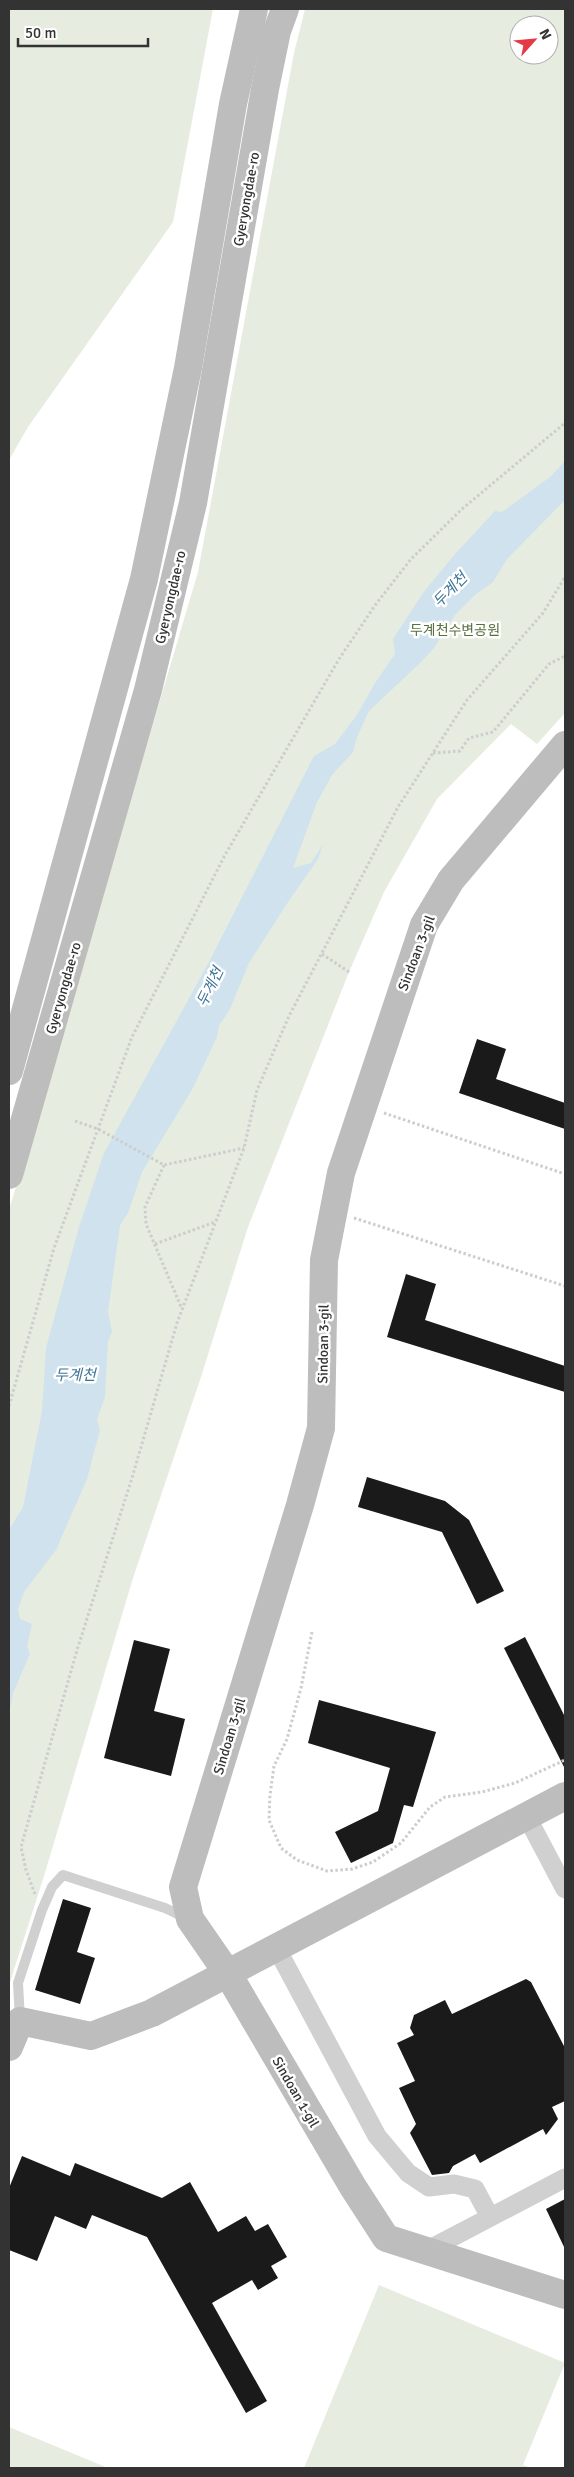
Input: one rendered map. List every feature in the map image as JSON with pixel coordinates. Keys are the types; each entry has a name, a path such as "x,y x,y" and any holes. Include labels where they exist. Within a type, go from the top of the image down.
{"street":[{"name":"Gyeryongdae-ro","path":"9,1070 144,579 188,368 234,104 254,9"},
{"name":"Gyeryongdae-ro","path":"9,1175 148,690 193,503 265,89 277,31 285,9"},
{"name":"Sindoan 3-gil","path":"228,1974 190,1919 183,1887 300,1505 321,1428 324,1260 341,1173 424,925 451,880 565,746"},
{"path":"9,2047 15,2019 90,2036 152,2013 277,1950 565,1796"},
{"path":"527,1817 560,1868 565,1889"},
{"path":"277,1950 377,2136 408,2173 430,2186 454,2184 475,2189 490,2217"},
{"name":"Sindoan 1-gil","path":"228,1974 328,2147 386,2238 565,2295"},
{"path":"426,2251 565,2178"}],"lane":[{"path":"15,2019 18,1983 42,1910 52,1887 63,1875 165,1908 190,1919"}],"path":[{"path":"9,1406 54,1248 132,1037 221,864 344,651 376,604 411,559 462,509 565,423"},
{"path":"42,1910 26,1870 21,1847 78,1650 182,1310 244,1148 257,1090 289,1016 398,807 467,700 543,613 565,577"},
{"path":"433,753 460,751 469,738 493,732 550,664 565,656"},
{"path":"322,954 349,972"},
{"path":"364,1106 565,1174"},
{"path":"76,1121 98,1129 164,1165 244,1148"},
{"path":"164,1165 145,1207 146,1224 182,1310"},
{"path":"334,1212 565,1286"},
{"path":"155,1244 216,1221"},
{"path":"312,1632 299,1696 287,1739 274,1766 270,1795 269,1820 281,1848 298,1860 326,1871 352,1869 372,1862 401,1843 430,1808 445,1797 482,1792 515,1783 565,1760"}],"green space":[{"path":"9,9 213,9 173,222 28,427 9,460"},
{"name":"두계천수변공원","path":"305,9 565,9 565,713 537,744 511,724 437,799 384,892 349,972 248,1227 201,1377 133,1578 44,1876 10,1982 9,1210 198,572 294,53"},
{"path":"379,2285 565,2363 523,2465 531,2468 304,2468"},
{"path":"9,2427 108,2468 9,2468"}],"water":[{"name":"두계천","path":"565,461 565,500 507,559 493,582 476,594 455,615 434,648 369,711 357,737 353,752 332,775 317,802 293,868 311,863 323,844 318,859 249,963 230,1009 219,1026 217,1037 193,1088 142,1172 128,1213 120,1225 108,1312 112,1332 108,1341 105,1397 97,1419 100,1430 87,1479 56,1550 24,1592 18,1610 20,1619 32,1624 27,1646 30,1654 13,1693 9,1714 9,1530 23,1507 42,1411 46,1348 79,1227 104,1153 209,962 314,756 335,744 357,715 375,683 395,654 393,639 423,593 455,554 495,511 502,512 550,477"}],"building":[{"path":"477,1039 506,1049 496,1079 565,1103 565,1129 459,1093"},
{"path":"406,1274 436,1284 425,1320 565,1366 565,1392 387,1337"},
{"path":"367,1477 445,1501 469,1520 504,1591 477,1604 442,1532 358,1507"},
{"path":"525,1637 565,1717 565,1769 504,1648"},
{"path":"134,1640 170,1649 154,1711 185,1719 171,1776 104,1758"},
{"path":"319,1700 436,1732 413,1807 404,1805 393,1843 351,1863 335,1832 378,1811 390,1768 308,1743"},
{"path":"63,1899 91,1908 77,1952 95,1958 80,2004 35,1990"},
{"path":"526,1979 531,1982 565,2048 565,2101 552,2107 558,2119 546,2135 543,2129 480,2163 475,2154 453,2166 449,2173 432,2175 410,2133 416,2124 399,2088 415,2081 397,2043 414,2035 410,2028 414,2015 445,2000 452,2014"},
{"path":"22,2156 70,2176 75,2163 162,2198 190,2182 218,2232 246,2216 255,2231 268,2224 287,2257 271,2266 278,2278 258,2290 252,2280 212,2303 267,2401 246,2413 147,2237 92,2215 86,2229 55,2216 37,2261 9,2250 9,2188"},
{"path":"565,2199 565,2249 546,2209"}]}
